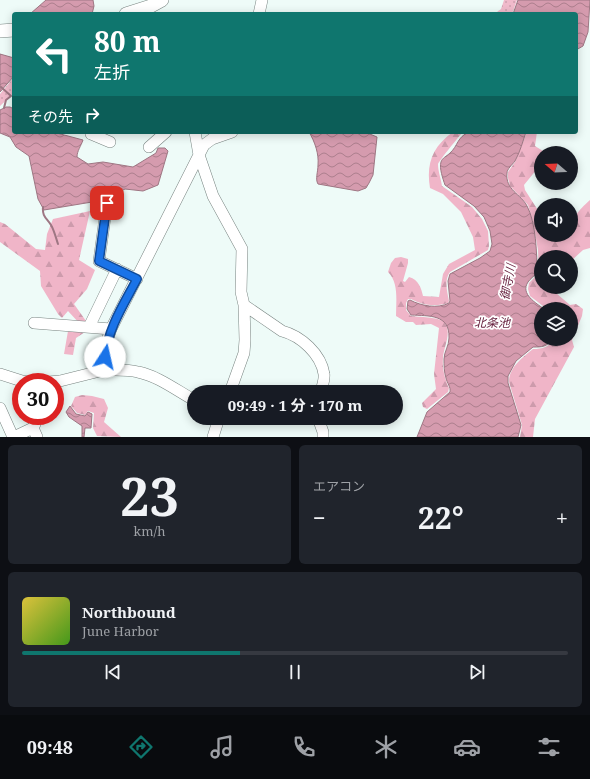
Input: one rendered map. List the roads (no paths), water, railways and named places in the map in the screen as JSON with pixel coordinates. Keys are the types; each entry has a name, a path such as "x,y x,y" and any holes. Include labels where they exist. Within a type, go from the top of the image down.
{"main road":[{"path":"135,12 156,7"},
{"path":"0,31 12,30"}],"street":[{"path":"259,12 262,0"},
{"path":"91,134 110,142"},
{"path":"149,147 164,134"},
{"path":"195,134 199,155 213,196 242,249 241,292 244,305 245,340 244,353 233,385"},
{"path":"104,370 106,344 111,329 204,145 212,139 226,134"},
{"path":"107,203 99,261 137,279"},
{"path":"89,327 117,270"},
{"path":"244,305 282,331 288,332 313,350 321,362 325,375 323,385"},
{"path":"34,323 111,329"},
{"path":"64,380 104,370 139,372 158,379 187,396"},
{"path":"0,374 12,378"},
{"path":"0,408 14,437 35,433"},
{"path":"213,437 217,425"},
{"path":"320,425 323,432 322,437"}],"water":[{"path":"46,0 93,0 94,6 92,12 32,12"},
{"path":"518,0 590,0 588,32 583,46 578,49 578,12 514,12"},
{"path":"0,54 12,57 12,78 0,92"},
{"path":"6,107 12,108 12,134 60,134 83,140 77,157 88,164 103,162 133,167 156,153 158,148 165,148 168,151 158,185 143,191 125,189 104,200 44,210 38,199 29,156 16,147 10,137 0,133 0,110"},
{"path":"310,134 370,134 377,137 373,175 366,188 358,191 318,184 318,161 315,144"},
{"name":"北条池","path":"465,134 525,134 517,158 508,170 507,179 508,184 527,206 534,229 534,242 535,242 536,250 534,250 534,276 528,282 526,290 527,294 534,302 534,346 544,346 533,347 516,361 508,376 508,383 521,425 518,437 417,437 427,412 450,392 444,371 444,356 449,338 446,324 442,320 431,316 411,315 407,309 408,301 410,300 419,304 435,306 449,303 448,281 450,274 490,251 492,244 490,231 484,217 474,206 445,185 440,167 443,158 453,150"},
{"path":"70,406 76,414 85,416 88,412 92,414 91,428 85,428 84,437 82,437 82,426 69,417 66,412"}],"waterway":[{"path":"1,87 11,96 6,100 4,108"},
{"path":"43,207 44,215 52,227 58,244"}],"water label":[{"name":"御寺川","path":"508,282"}]}
